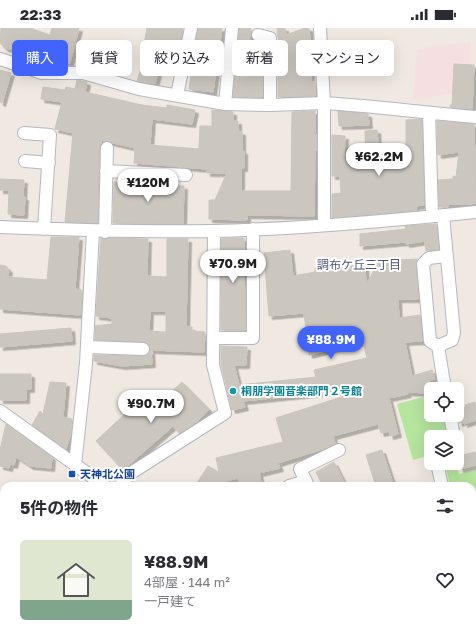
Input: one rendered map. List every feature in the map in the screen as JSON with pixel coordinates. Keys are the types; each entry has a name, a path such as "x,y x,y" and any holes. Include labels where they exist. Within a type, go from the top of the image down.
{"street":[{"path":"177,95 191,28"},
{"path":"225,104 232,28"},
{"path":"320,28 324,103 324,225"},
{"path":"258,35 270,38 270,105"},
{"path":"0,59 42,73 83,73 139,89 225,104 270,105 324,103 371,106 476,117"},
{"path":"429,113 438,215 446,256 454,333 452,340 438,346"},
{"path":"24,133 50,135 44,229"},
{"path":"75,465 106,171 107,148"},
{"path":"25,161 49,163"},
{"path":"106,171 186,175"},
{"path":"0,227 99,231 214,231 324,225 476,212"},
{"path":"212,338 253,338 253,229"},
{"path":"123,482 131,473 225,413 213,365 212,338 214,231"},
{"path":"445,382 438,346 430,341 423,264 430,258 446,256"},
{"path":"87,347 143,349"},
{"path":"0,411 99,482"},
{"path":"306,482 300,469 339,450"},
{"path":"439,470 441,482"}],"shaded area":[{"path":"471,42 472,90 413,100 417,49"}],"green space":[{"path":"424,397 424,422 446,422 448,430 424,430 424,457 413,460 397,404"},
{"path":"447,470 458,470 459,474 476,470 476,482 449,482"}],"building":[{"path":"1,28 30,28 50,35 52,28 79,28 70,63 68,63 68,40 12,40 12,50 5,48 0,43"},
{"path":"147,28 183,28 181,40 145,40"},
{"path":"198,28 222,28 220,40 196,40"},
{"path":"239,28 251,28 250,40 238,40"},
{"path":"277,28 285,28 286,35 309,28 310,40 296,40 296,76 311,76 311,82 315,82 315,96 278,97 278,76 288,76 288,40 278,40"},
{"path":"454,64 474,65 472,109 450,107 450,105 452,105"},
{"path":"0,70 11,73 2,103 0,102"},
{"path":"140,71 140,76 157,76 155,84 137,81"},
{"path":"191,76 215,76 213,92 189,89"},
{"path":"235,76 262,76 262,97 233,97"},
{"path":"77,80 87,82 85,92 142,105 167,108 167,105 195,110 192,124 152,119 150,145 199,149 200,126 212,126 212,110 233,112 233,121 238,121 238,131 242,132 242,151 244,151 244,168 241,168 241,191 291,191 292,112 315,111 316,151 314,216 247,215 247,220 209,219 209,200 215,200 227,173 207,173 207,169 134,163 135,148 101,140 98,223 65,222 73,133 55,129 62,102 41,99 43,87 65,90 66,87 75,89"},
{"path":"338,111 368,114 369,125 339,126"},
{"path":"422,119 424,205 415,206 417,210 332,218 332,194 341,193 340,176 332,176 332,135 345,136 344,160 366,158 365,131 377,130 379,156 406,154 406,120"},
{"path":"437,121 474,124 476,203 448,204 448,207 439,207 438,180 453,179 453,176 456,177 459,152 438,155"},
{"path":"0,179 24,180 24,215 8,214 9,192 8,190 0,190"},
{"path":"114,182 174,183 174,186 184,186 183,224 113,223"},
{"path":"436,224 439,249 426,251 425,241 406,244 406,242 360,246 360,234 406,229 405,226"},
{"path":"51,237 79,237 75,289 82,290 81,315 0,309 0,265 6,266 9,270 8,277 47,280"},
{"path":"101,238 148,239 147,276 167,277 167,239 188,239 186,327 192,327 192,331 205,332 204,352 151,350 152,364 122,366 94,361 94,355 143,356 147,355 150,350 149,345 143,342 95,340 95,326 112,324 112,318 96,316","holes":["150,311 166,311 166,332 149,331"]},
{"path":"244,238 245,330 221,330 221,239"},
{"path":"290,250 293,276 315,272 315,268 365,265 366,285 379,261 417,259 418,299 398,299 399,318 420,315 422,341 405,342 412,376 432,370 435,379 429,382 424,382 424,393 407,392 408,394 389,398 398,434 390,436 389,431 381,433 378,424 333,436 335,444 278,463 280,468 259,473 261,482 239,482 238,478 225,482 198,482 208,466 219,472 216,458 283,442 276,418 351,394 350,390 243,401 245,407 232,410 221,364 221,346 247,347 246,365 234,365 239,385 316,377 314,370 367,358 363,342 309,355 304,313 269,316 264,253"},
{"path":"71,328 72,341 0,347 0,334"},
{"path":"0,374 31,374 31,389 26,389 26,400 0,400"},
{"path":"50,382 66,383 63,417 72,419 72,422 71,433 66,449 32,425 40,411 43,414"},
{"path":"182,382 209,409 195,424 179,433 173,426 123,470 96,441 144,396 155,407"},
{"path":"475,402 476,420 464,424 464,408 466,407 465,405"},
{"path":"6,424 52,457 51,468 30,466 16,457 14,465 10,464 9,468 0,466 0,450"},
{"path":"382,450 393,482 375,482 366,455"},
{"path":"476,452 476,465 464,468 464,455"},
{"path":"334,462 344,482 321,482 316,472"}],"place":[{"name":"桐朋学園音楽部門２号館","path":"233,391"},
{"name":"天神北公園","path":"72,474"}],"district":[{"name":"調布ケ丘三丁目","path":"359,265"}]}
